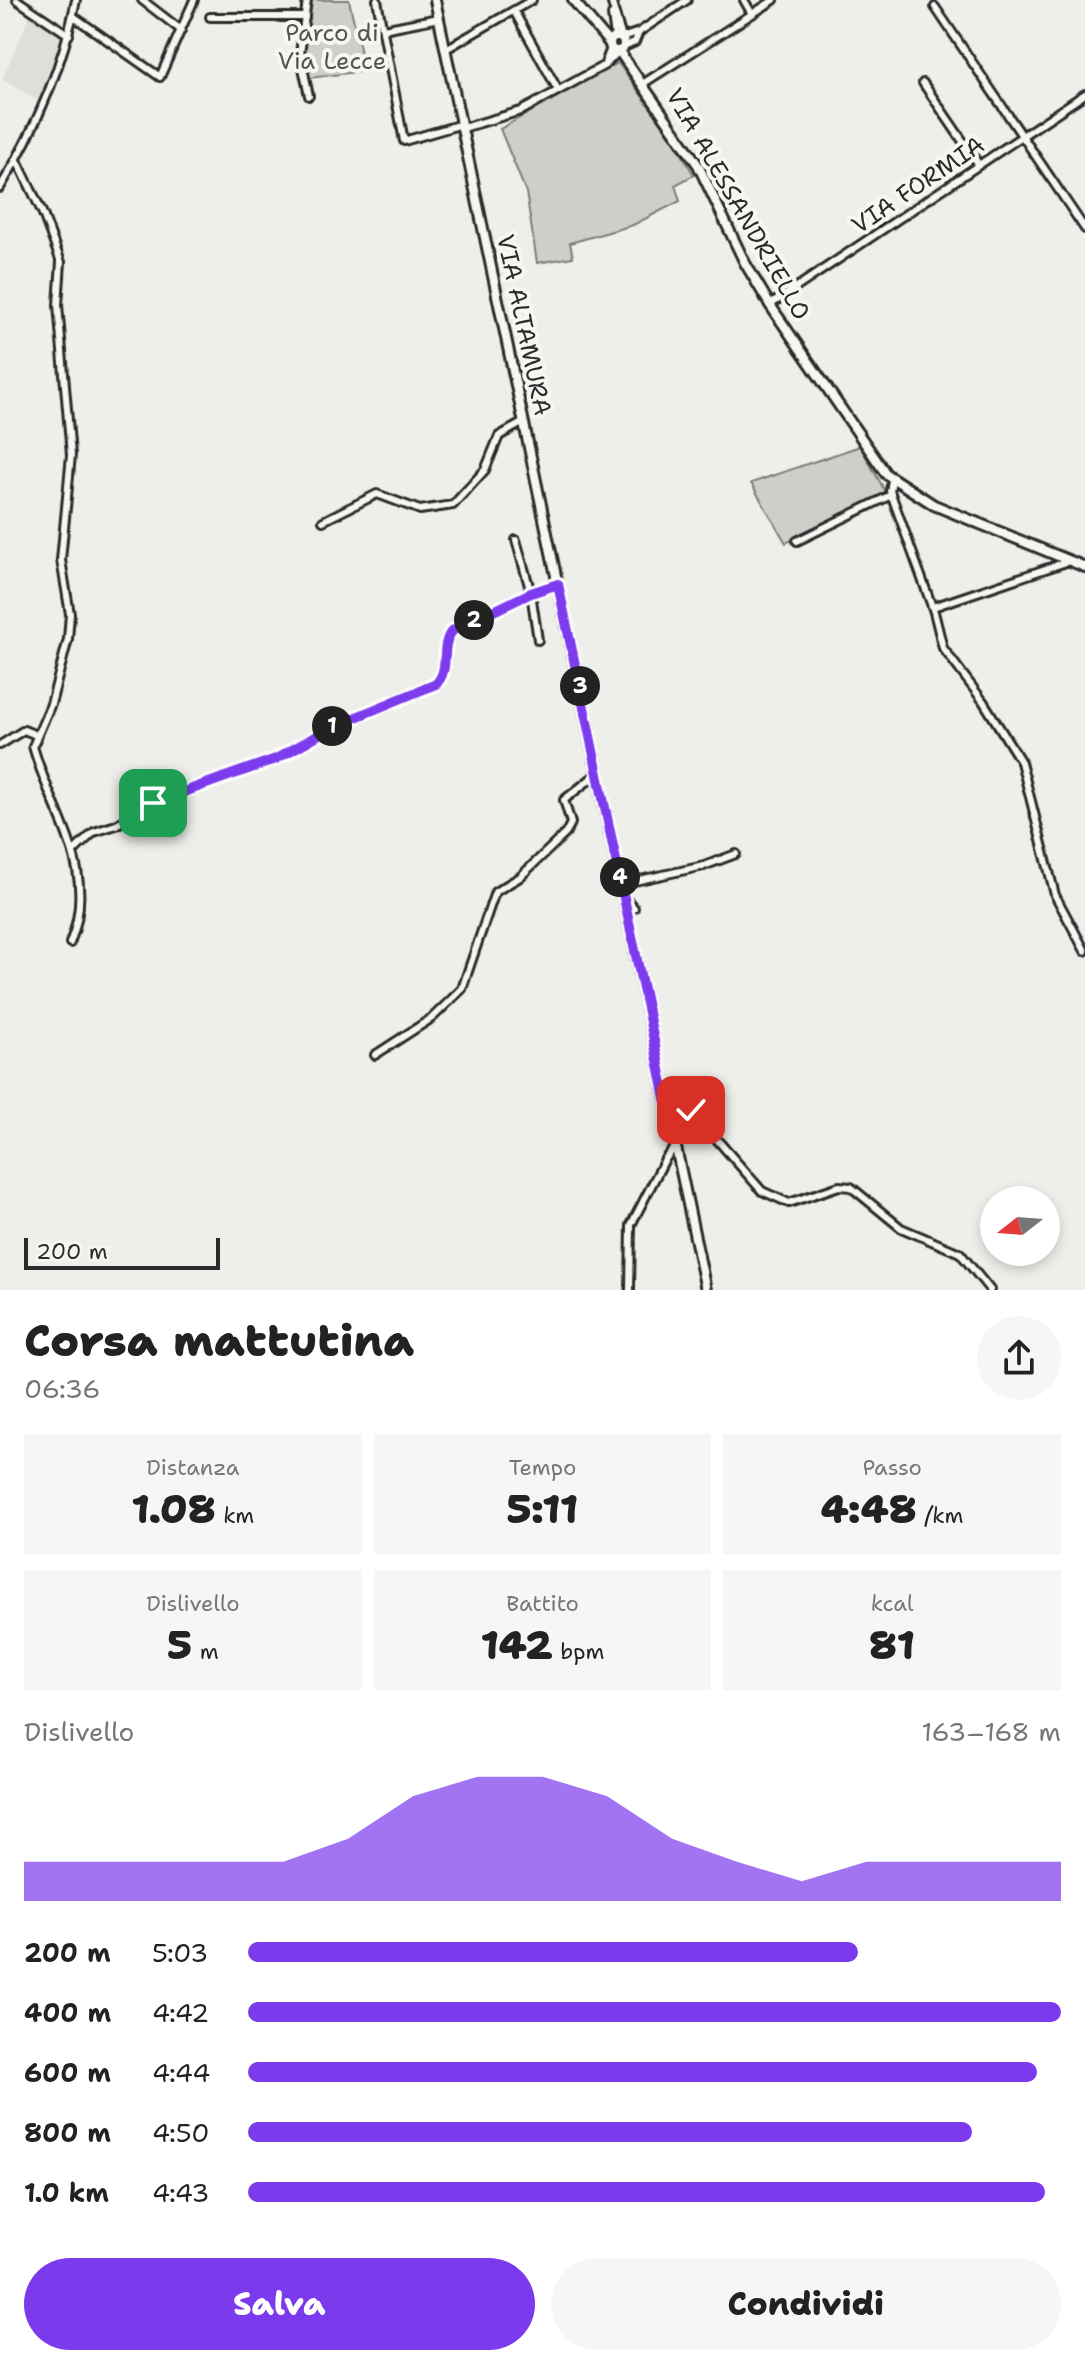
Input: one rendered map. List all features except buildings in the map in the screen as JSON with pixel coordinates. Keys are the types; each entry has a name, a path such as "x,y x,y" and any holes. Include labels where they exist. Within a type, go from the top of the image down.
{"main road":[{"name":"VIA ALTAMURA","path":"435,0 706,1290"},
{"name":"VIA ALESSANDRIELLO","path":"573,0 617,45 644,83 698,165 741,255 770,305 892,480"},
{"path":"892,480 957,515 1085,567"}],"street":[{"path":"17,0 69,35"},
{"path":"0,188 17,160 66,51 76,0"},
{"path":"142,0 181,30"},
{"path":"73,16 160,77 194,0"},
{"path":"307,0 300,54 309,96"},
{"path":"377,0 404,141 507,117 605,65 617,45 687,0"},
{"path":"446,49 532,0"},
{"path":"610,0 617,45"},
{"path":"744,0 752,14"},
{"path":"644,83 774,0"},
{"path":"935,7 1085,229"},
{"path":"514,11 558,90"},
{"path":"210,17 305,17"},
{"path":"383,29 439,18"},
{"path":"923,83 979,165"},
{"name":"VIA FORMIA","path":"770,305 1085,94"},
{"path":"17,160 43,214 61,262 58,305 71,455 61,560 70,614 68,639 51,704 33,741 35,756 75,850 78,907 70,943"},
{"path":"323,521 377,494 420,510 453,505 485,470 499,436 524,422"},
{"path":"892,480 891,495 933,607 946,654 983,701 1018,755 1055,895 1085,951"},
{"path":"797,541 891,495"},
{"path":"516,540 531,593 538,640"},
{"path":"933,607 1072,560"},
{"path":"75,850 94,832 116,825 153,803 276,759 332,727 436,684 444,672 446,641 452,631 531,593 558,584"},
{"path":"0,745 24,730 36,735"},
{"path":"375,1055 432,1018 462,989 495,892 520,877 566,833 571,823 564,800 598,773"},
{"path":"621,884 704,866 736,854"},
{"path":"625,903 629,902 634,908"},
{"path":"671,1122 691,1110 756,1185 783,1202 795,1202 839,1186 851,1187 901,1228 949,1246 967,1258 990,1290"},
{"path":"630,1290 631,1225 665,1159 676,1146"}],"shaded area":[{"path":"30,15 66,37 38,100 2,79"}],"green space":[{"name":"Parco di Via Lecce","path":"311,0 349,0 365,71 310,78 304,54"},
{"path":"618,63 673,139 694,175 675,185 680,201 633,225 570,243 573,257 537,263 526,192 500,129"},
{"path":"860,446 885,491 883,495 786,543 751,483"}],"route":[{"path":"153,803 276,759 316,734 420,693 440,681 444,672 446,641 452,631 531,593 558,584 671,1122 691,1110"}]}
